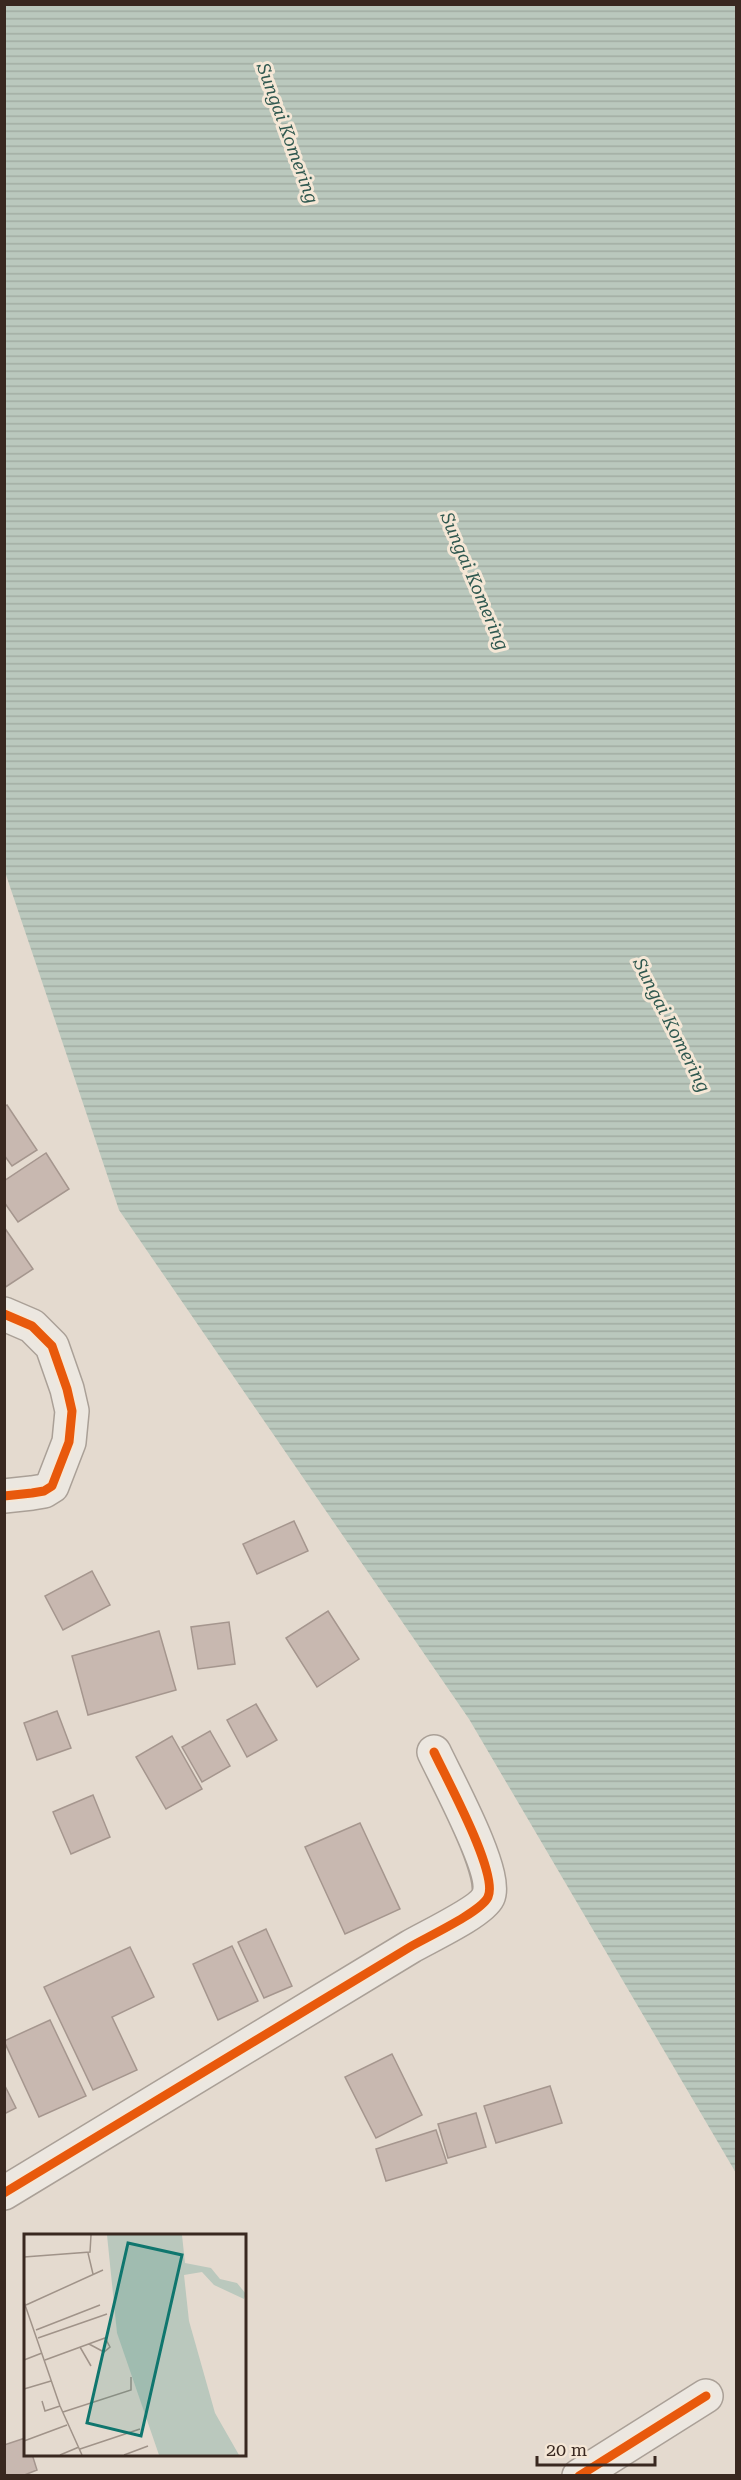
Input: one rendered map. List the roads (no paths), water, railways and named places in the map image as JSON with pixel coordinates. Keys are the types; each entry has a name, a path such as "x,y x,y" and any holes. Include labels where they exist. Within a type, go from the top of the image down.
{"street":[{"path":"4,1314 32,1326 52,1346 72,1411 69,1442 52,1485 44,1491 4,1496"},
{"path":"4,2193 410,1947 476,1910 488,1898 490,1882 482,1855 434,1752"},
{"path":"579,2475 706,2396"}],"water":[{"name":"Sungai Komering","path":"4,5 736,5 736,2173 469,1719 119,1210 5,872"}]}
